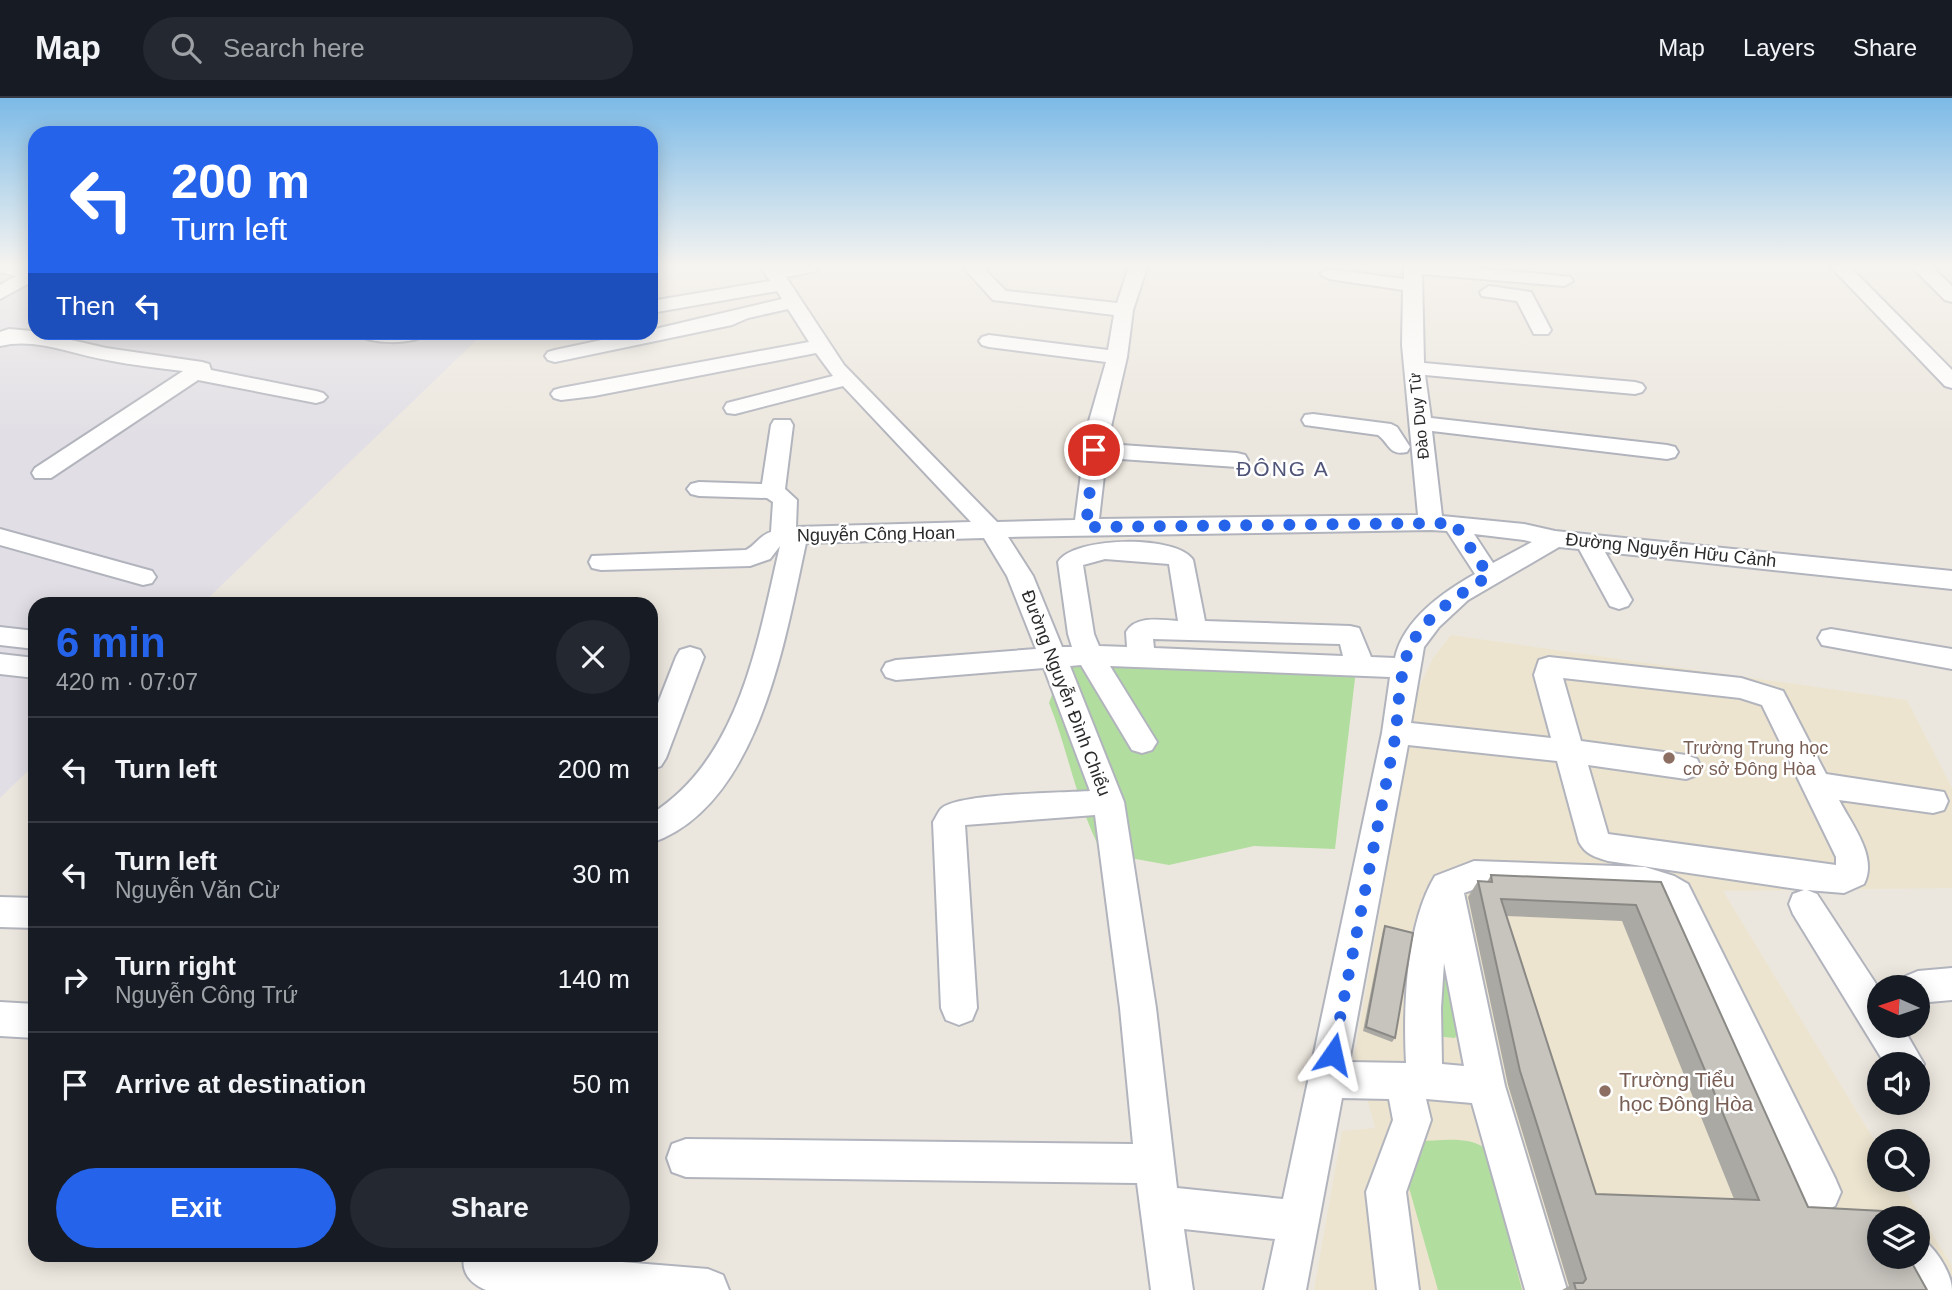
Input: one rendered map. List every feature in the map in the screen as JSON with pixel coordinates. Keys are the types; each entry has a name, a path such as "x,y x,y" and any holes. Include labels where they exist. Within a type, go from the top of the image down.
{"street":[{"path":"658,334 715,323"},
{"name":"Đường Nguyễn Đình Chiểu","path":"805,323 846,379 992,531 1020,576 1109,802 1138,1007 1154,1164 1172,1290"},
{"path":"1086,527 1094,450 1117,357 1122,323"},
{"name":"Đào Duy Từ","path":"1412,323 1412,345 1423,450 1443,522"},
{"path":"1537,323 1541,330"},
{"path":"1894,323 1952,382"},
{"path":"0,340 9,335 28,337"},
{"path":"43,473 202,368 106,354 45,340"},
{"path":"555,356 632,340"},
{"path":"989,341 1117,357"},
{"path":"561,394 820,346"},
{"path":"1414,368 1635,388"},
{"path":"195,373 316,397"},
{"path":"735,408 846,379"},
{"path":"1313,420 1383,429 1389,432 1399,447"},
{"path":"1420,423 1667,452"},
{"path":"773,491 782,425"},
{"path":"1353,442 1423,450"},
{"path":"1094,450 1237,460"},
{"path":"658,825 687,806 726,762 735,745 767,653 789,536 785,499 773,491 699,489"},
{"path":"1443,522 1489,576"},
{"name":"Nguyễn Công Hoan","path":"601,562 750,558 761,553 766,542 789,536 1086,527 1443,522 1555,539"},
{"path":"0,537 143,577"},
{"name":"Đường Nguyễn Hữu Cảnh","path":"1285,1290 1396,733 1405,668 1411,644 1430,621 1459,594 1555,539 1952,580"},
{"path":"1588,543 1619,600"},
{"path":"1142,742 1090,655 1079,627 1070,562 1084,554 1098,552 1177,556 1181,560 1193,629"},
{"path":"1142,657 1138,638 1139,632 1145,629 1350,635 1360,666"},
{"path":"0,636 28,639"},
{"path":"1831,638 1952,659"},
{"path":"896,670 1090,655 1405,668"},
{"path":"658,740 690,657"},
{"path":"0,664 28,667"},
{"path":"1549,667 1741,688 1773,698 1852,857 1853,874 1844,880 1817,878 1608,848 1595,842 1570,751 1548,675 1549,667"},
{"path":"1396,733 1570,751 1686,767"},
{"path":"1815,785 1933,801"},
{"path":"959,1009 949,822 953,816 971,811 1109,802"},
{"path":"1398,1290 1386,1192 1412,1120 1434,916 1446,886 1474,875 1645,881 1663,886 1676,894 1821,1192"},
{"path":"1446,886 1486,1086 1546,1290"},
{"path":"1805,904 1867,988"},
{"path":"0,912 28,913"},
{"path":"1930,986 1952,984"},
{"path":"0,1019 28,1021"},
{"path":"1328,1080 1415,1081 1486,1086"},
{"path":"687,1158 1154,1164"},
{"path":"1160,1206 1298,1221"},
{"path":"483,1262 483,1265 495,1273 708,1290"},
{"path":"1922,1269 1934,1290"}],"shaded area":[{"path":"0,323 28,323 28,340 477,340 209,597 28,597 28,771 0,798"},
{"name":"Trường Tiểu học Đông Hòa","path":"1451,635 1907,700 1952,788 1952,888 1723,891 1867,1129 1867,1192 1906,1192 1915,1206 1867,1206 1867,1269 1930,1269 1930,1230 1952,1266 1952,1290 1314,1290 1342,1131 1375,1128 1355,1053 1390,852 1393,791 1420,685 1433,658"}],"green space":[{"path":"1065,660 1356,670 1335,849 1254,846 1169,865 1102,853 1086,817 1049,703"},
{"path":"1441,942 1460,1027 1455,1038 1434,1036"},
{"path":"1463,1140 1486,1149 1522,1290 1438,1290 1402,1163 1418,1141"}],"building":[{"path":"1491,875 1661,882 1808,1207 1867,1210 1867,1269 1915,1269 1927,1290 1576,1290 1574,1283 1583,1283 1586,1279 1520,1071 1478,881 1492,882","holes":["1501,899 1636,905 1759,1200 1596,1194"]},
{"path":"1385,926 1413,933 1395,1038 1366,1027"}],"place":[{"name":"Trường Trung học cơ sở Đông Hòa","path":"1669,758"},
{"name":"Trường Tiểu học Đông Hòa","path":"1605,1091"}],"district":[{"name":"ĐÔNG A","path":"1283,468"}],"route":[{"path":"1094,450 1086,527 1454,523 1489,576 1459,594 1430,621 1411,644 1333,1054"}]}
